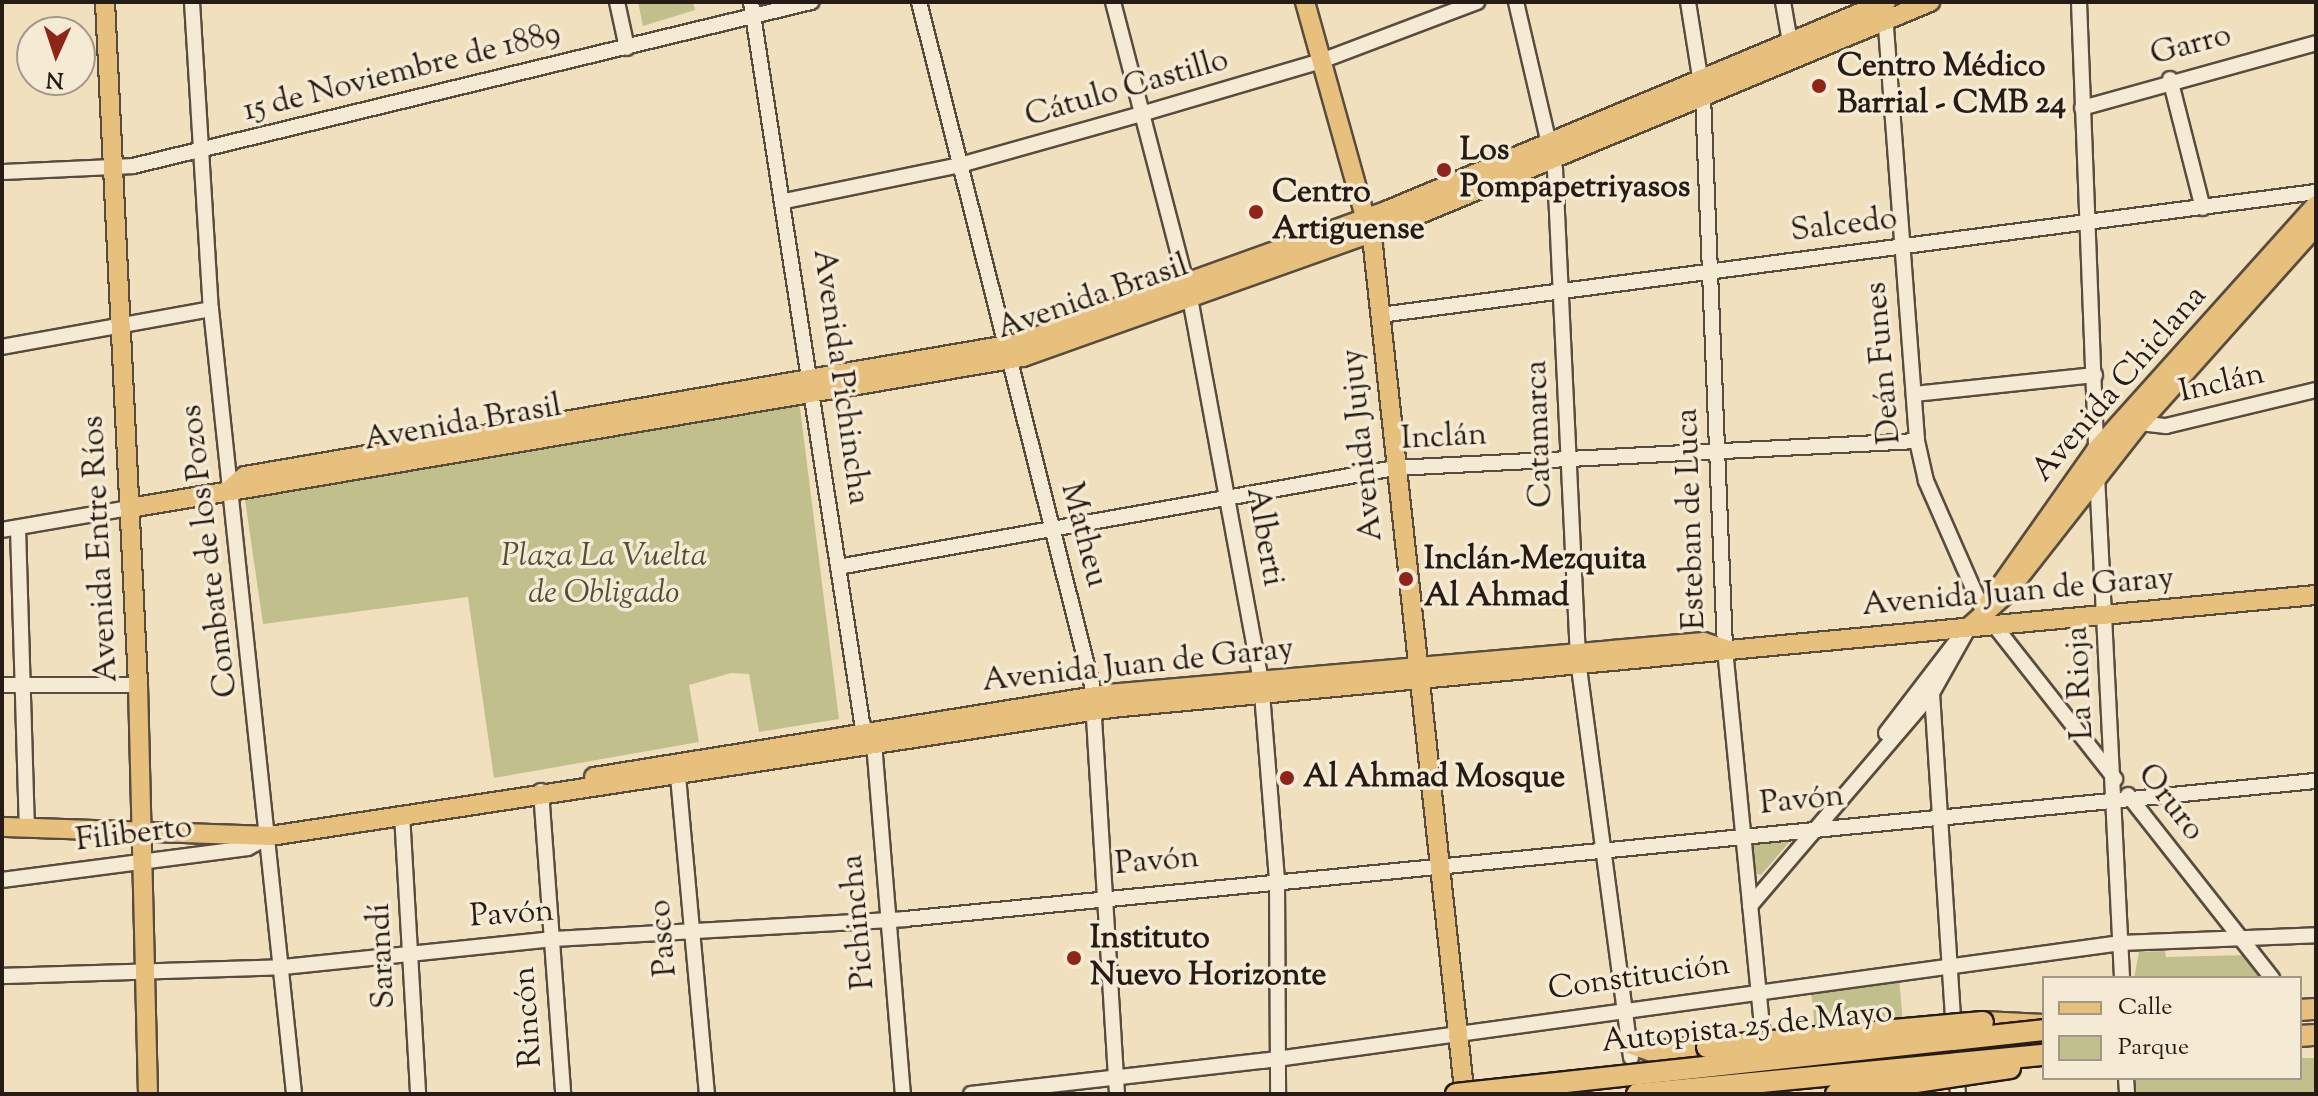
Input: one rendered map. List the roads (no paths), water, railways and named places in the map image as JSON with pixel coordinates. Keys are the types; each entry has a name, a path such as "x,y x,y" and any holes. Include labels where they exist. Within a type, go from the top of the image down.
{"highway":[{"path":"1630,1050 1707,1047 1924,1023 2042,1028"},
{"name":"Autopista 25 de Mayo","path":"1460,1087 2042,1028"},
{"path":"1836,1094 2042,1057"},
{"name":"Autopista 25 de Mayo","path":"1637,1094 2042,1057"}],"main road":[{"name":"Avenida Entre Ríos","path":"105,2 118,326 138,685 148,1094"},
{"name":"Avenida Jujuy","path":"1305,2 1369,225 1460,1087"},
{"name":"Avenida Brasil","path":"1702,88 1790,42 1885,6 1930,2"},
{"name":"Avenida Brasil","path":"130,508 231,488 248,493 814,385 1006,354 1369,225 1702,88 1885,6"},
{"name":"Avenida Chiclana","path":"1989,618 1994,587 2096,450 2316,205"},
{"name":"Avenida Chiclana","path":"1969,627 1989,618 2140,423 2316,226"},
{"name":"Avenida Juan de Garay","path":"1989,618 2105,616 2316,595"},
{"name":"Avenida Juan de Garay","path":"561,788 647,766 868,738 1095,703 1578,660 1706,658 1725,649 1969,627"},
{"name":"Avenida Juan de Garay","path":"2,827 270,836 561,788 678,776 868,738"}],"street":[{"name":"Combate de los Pozos","path":"192,2 211,309 270,836 294,1094"},
{"path":"617,2 627,48"},
{"name":"15 de Noviembre de 1889","path":"2,172 113,168 202,150 627,48 752,9 811,2"},
{"name":"Matheu","path":"919,2 956,166 1054,530 1095,703 1117,1094"},
{"name":"Alberti","path":"1113,2 1188,290 1229,499 1261,689 1277,880 1278,1094"},
{"name":"Cátulo Castillo","path":"785,201 956,166 1141,114 1321,61 1477,2"},
{"name":"Catamarca","path":"1516,2 1551,151 1562,290 1578,660 1630,1050"},
{"name":"Esteban de Luca","path":"1688,2 1702,88 1725,649 1763,1034"},
{"path":"1783,2 1790,42"},
{"name":"La Rioja","path":"2079,2 2090,223 2097,479 2122,976"},
{"name":"Deán Funes","path":"1885,6 1917,441 1926,481 1989,618"},
{"name":"Avenida Pichincha","path":"752,9 814,385 838,567 868,738"},
{"name":"Garro","path":"2082,108 2170,79 2316,43"},
{"path":"2170,79 2203,208"},
{"name":"Salcedo","path":"1380,315 2316,192"},
{"path":"2,347 211,309"},
{"path":"1914,394 2095,375"},
{"name":"Inclán","path":"2140,423 2166,426 2316,390"},
{"name":"Inclán","path":"838,567 1395,468 1917,441"},
{"path":"2,530 130,508"},
{"path":"18,528 27,827"},
{"name":"Oruro","path":"1989,618 2270,976"},
{"name":"Avenida Chiclana","path":"1750,906 1874,753 1932,693 1969,627"},
{"name":"Avenida Chiclana","path":"1874,753 1902,706 1969,627"},
{"path":"2,685 138,685"},
{"path":"1932,693 1958,1094"},
{"name":"Pichincha","path":"868,738 903,1094"},
{"name":"Pasco","path":"678,776 707,1094"},
{"name":"Pavón","path":"2,976 146,974 283,967 411,951 552,939 886,920 1105,894 1435,867 1814,827 2132,801 2316,781"},
{"name":"Rincón","path":"541,791 563,1094"},
{"name":"Sarandí","path":"402,814 418,1094"},
{"name":"Filiberto","path":"2,880 144,864 248,848 270,836"},
{"name":"Constitución","path":"971,1094 1279,1058 1624,1008 2121,943 2316,935"},
{"path":"2302,1014 2316,1034"}],"place":[{"name":"Centro Médico Barrial - CMB 24","path":"1819,86"},
{"name":"Los Pompapetriyasos","path":"1444,170"},
{"name":"Centro Artiguense","path":"1256,212"},
{"name":"Inclán-Mezquita Al Ahmad","path":"1406,579"},
{"name":"Al Ahmad Mosque","path":"1287,778"},
{"name":"Instituto Nuevo Horizonte","path":"1074,958"}],"park label":[{"name":"Plaza La Vuelta de Obligado","path":"604,576"}]}
